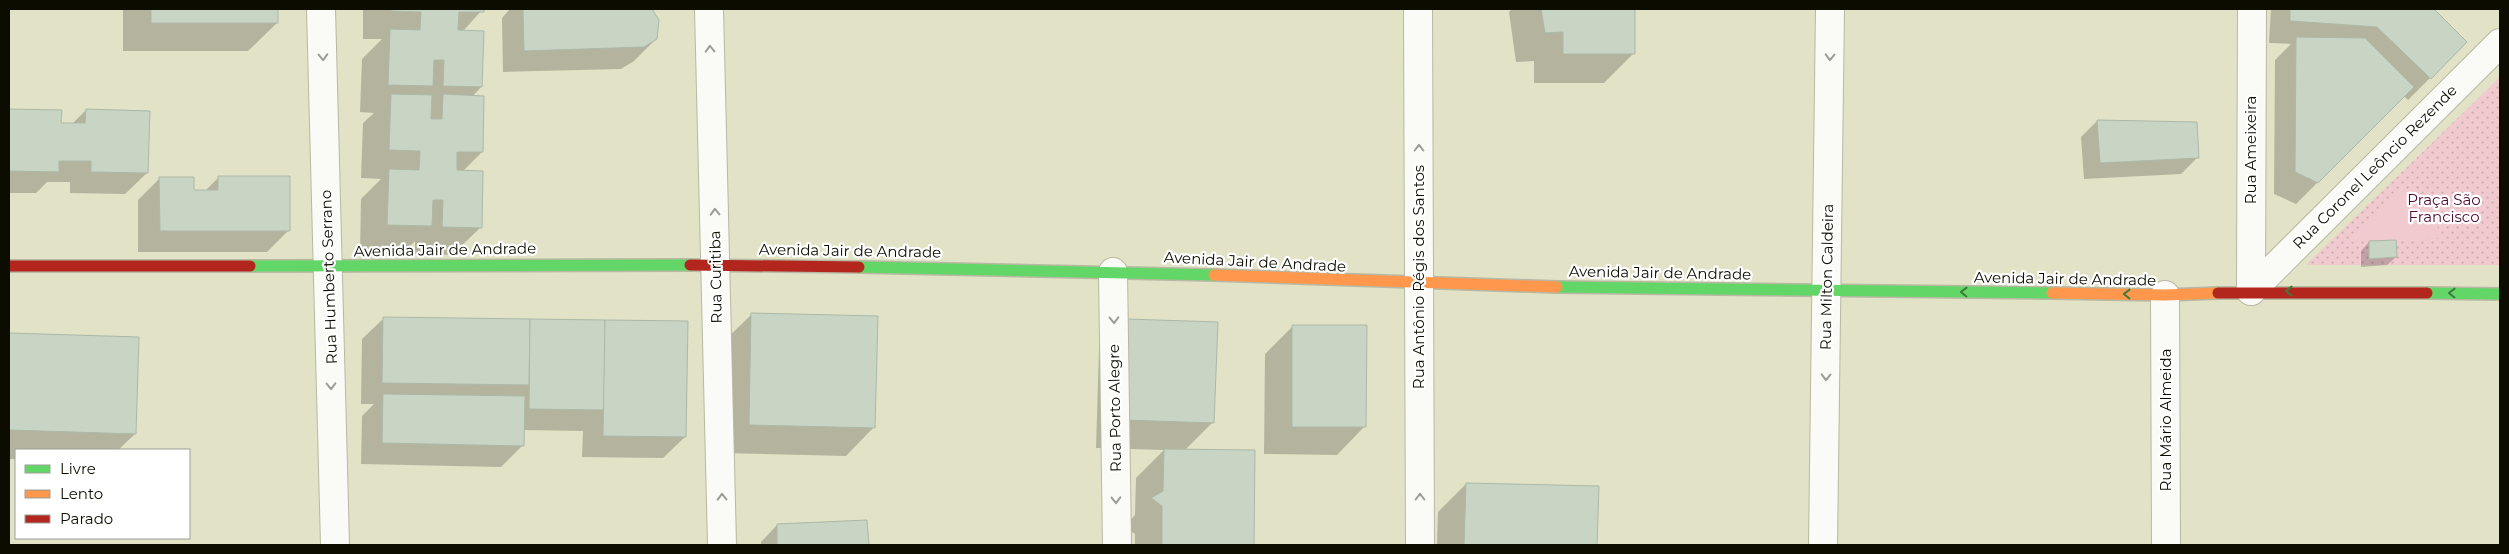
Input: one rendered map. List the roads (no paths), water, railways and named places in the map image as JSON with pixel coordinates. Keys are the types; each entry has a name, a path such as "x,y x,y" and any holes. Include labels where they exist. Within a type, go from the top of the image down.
{"main road":[{"name":"Avenida Jair de Andrade","path":"9,266 328,267 717,264 1113,272 1420,284 1827,291 2165,295 2251,290 2500,294"}],"street":[{"name":"Rua Humberto Serrano","path":"321,9 335,545"},
{"name":"Rua Curitiba","path":"709,9 717,264 722,545"},
{"name":"Rua Antônio Régis dos Santos","path":"1418,9 1420,545"},
{"name":"Rua Milton Caldeira","path":"1823,545 1830,9"},
{"name":"Rua Ameixeira","path":"2251,290 2252,9"},
{"name":"Rua Coronel Leôncio Rezende","path":"2251,290 2500,43"},
{"name":"Rua Porto Alegre","path":"1113,272 1117,545"},
{"name":"Rua Mário Almeida","path":"2165,295 2166,545"}],"park label":[{"name":"Praça São Francisco","path":"2444,208"}]}
